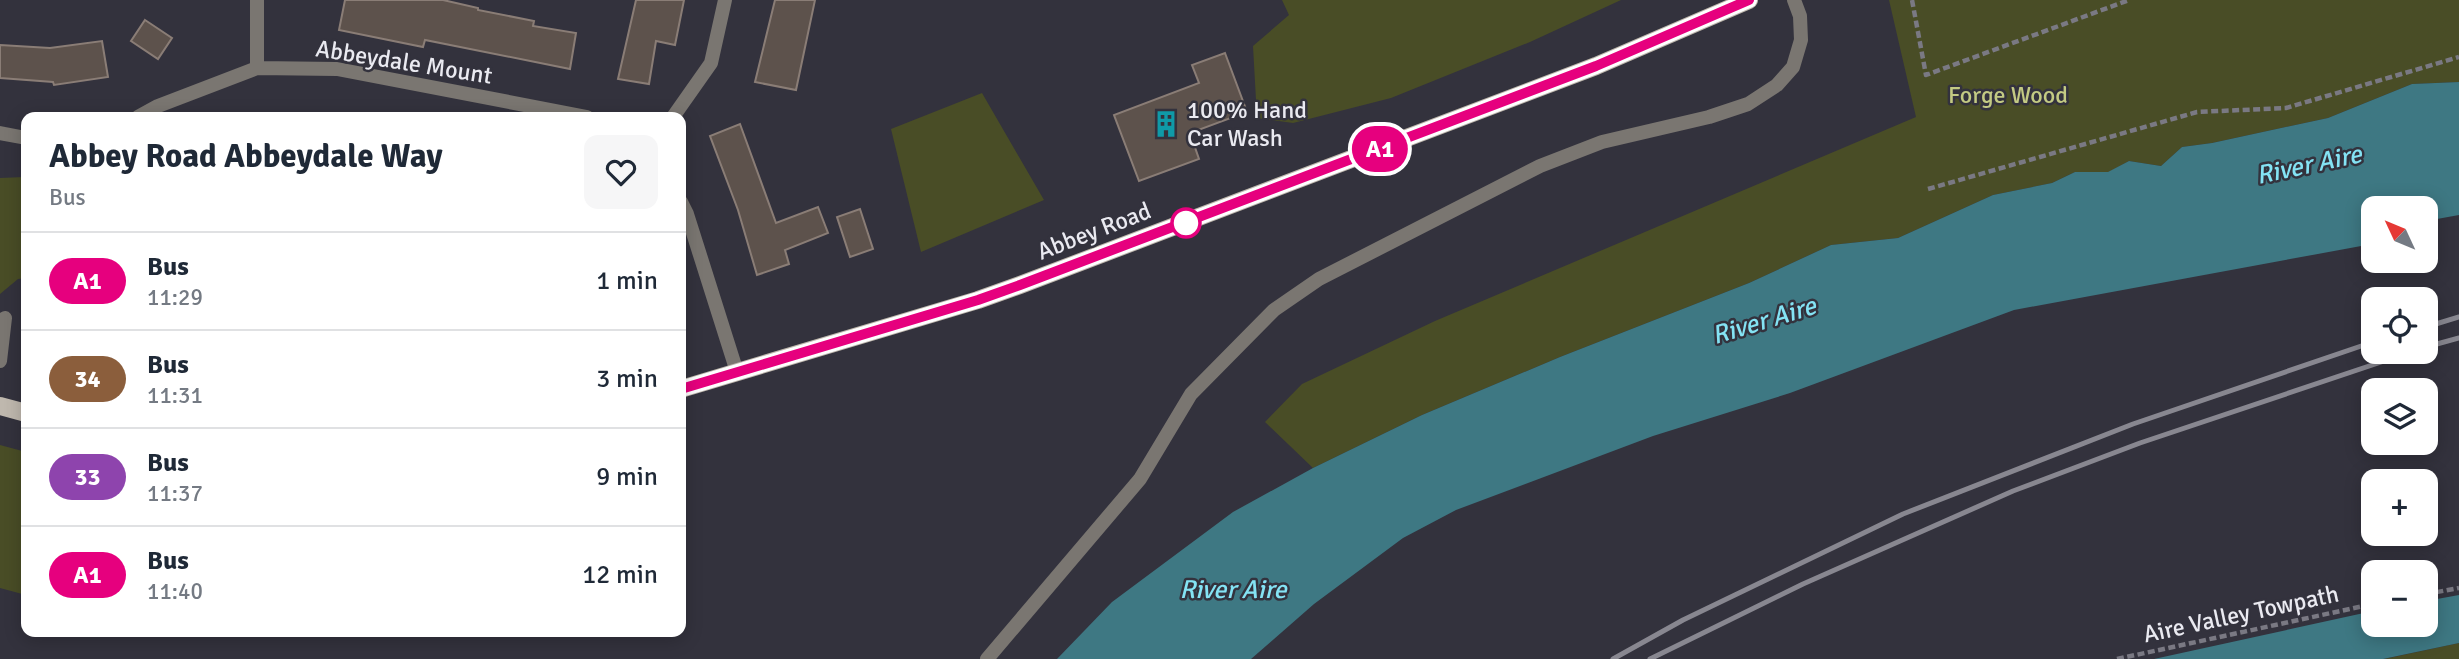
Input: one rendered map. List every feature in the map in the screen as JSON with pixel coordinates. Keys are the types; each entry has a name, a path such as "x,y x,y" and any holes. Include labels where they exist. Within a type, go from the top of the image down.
{"main road":[{"name":"Abbey Road","path":"686,387 978,300 1020,285 1596,66 1749,0"},
{"path":"0,406 21,412"}],"street":[{"path":"257,0 257,68"},
{"path":"676,112 711,62 725,0"},
{"path":"987,659 1140,479 1191,394 1274,310 1319,279 1540,166 1602,142 1710,117 1748,104 1777,85 1793,68 1801,40 1800,16 1794,0"},
{"name":"Abbeydale Mount","path":"147,112 257,68 337,69 561,112"},
{"path":"0,133 21,137"},
{"path":"686,212 737,372"},
{"path":"0,361 5,318"}],"path":[{"path":"1912,0 1926,75 2129,0"},
{"path":"1928,189 2197,112 2286,108 2459,57"},
{"path":"2438,592 2459,588"},
{"name":"Aire Valley Towpath","path":"2117,659 2361,607"}],"green space":[{"path":"1282,0 1621,0 1530,42 1391,98 1293,123 1257,118 1253,46 1289,15"},
{"name":"Forge Wood","path":"1889,0 2459,0 2459,82 2412,84 2328,118 2182,147 2161,166 2129,161 2109,172 2075,172 2052,183 1993,195 1898,238 1831,245 1749,283 1560,357 1422,415 1313,468 1265,422 1302,384 1435,321 1916,117"},
{"path":"982,93 1044,200 921,252 891,129"},
{"path":"21,177 21,279 0,294 0,178"},
{"path":"0,445 21,451 21,594 0,588"},
{"path":"2459,643 2459,659 2383,659 2389,658"}],"water":[{"name":"River Aire","path":"2459,82 2459,215 2438,219 2438,196 2361,196 2361,246 2014,310 1790,393 1653,436 1456,510 1403,538 1314,604 1251,659 1057,659 1112,602 1233,512 1313,468 1422,415 1560,357 1749,283 1831,245 1898,238 1993,195 2052,183 2075,172 2108,172 2129,161 2161,166 2182,147 2328,118 2412,84"},
{"path":"2459,595 2459,643 2383,659 2154,659 2361,614 2361,637 2438,637 2438,599"}],"building":[{"path":"345,0 443,0 534,21 533,26 576,33 570,69 425,40 423,47 339,30"},
{"path":"636,0 684,0 675,45 656,41 649,84 618,79"},
{"path":"775,0 815,0 796,90 755,82"},
{"path":"145,20 172,38 158,59 131,41"},
{"path":"102,41 108,77 54,85 53,82 0,78 0,45 50,48"},
{"name":"100% Hand Car Wash","path":"1225,53 1247,112 1190,133 1199,159 1139,181 1114,115 1199,83 1192,65"},
{"path":"740,124 776,223 818,207 828,233 785,250 789,264 757,275 738,210 710,136"},
{"path":"860,209 873,249 850,257 837,217"}],"railway":[{"path":"2438,323 2459,317"},
{"path":"2438,344 2459,338"},
{"path":"1613,659 1683,620 1903,514 2133,424 2361,346"},
{"path":"1650,659 1803,584 2013,491 2140,443 2375,364"}],"bus line":[{"name":"A1","path":"686,388 1020,285 1596,66 1749,0"}],"place":[{"name":"100% Hand Car Wash","path":"1166,124"}]}
